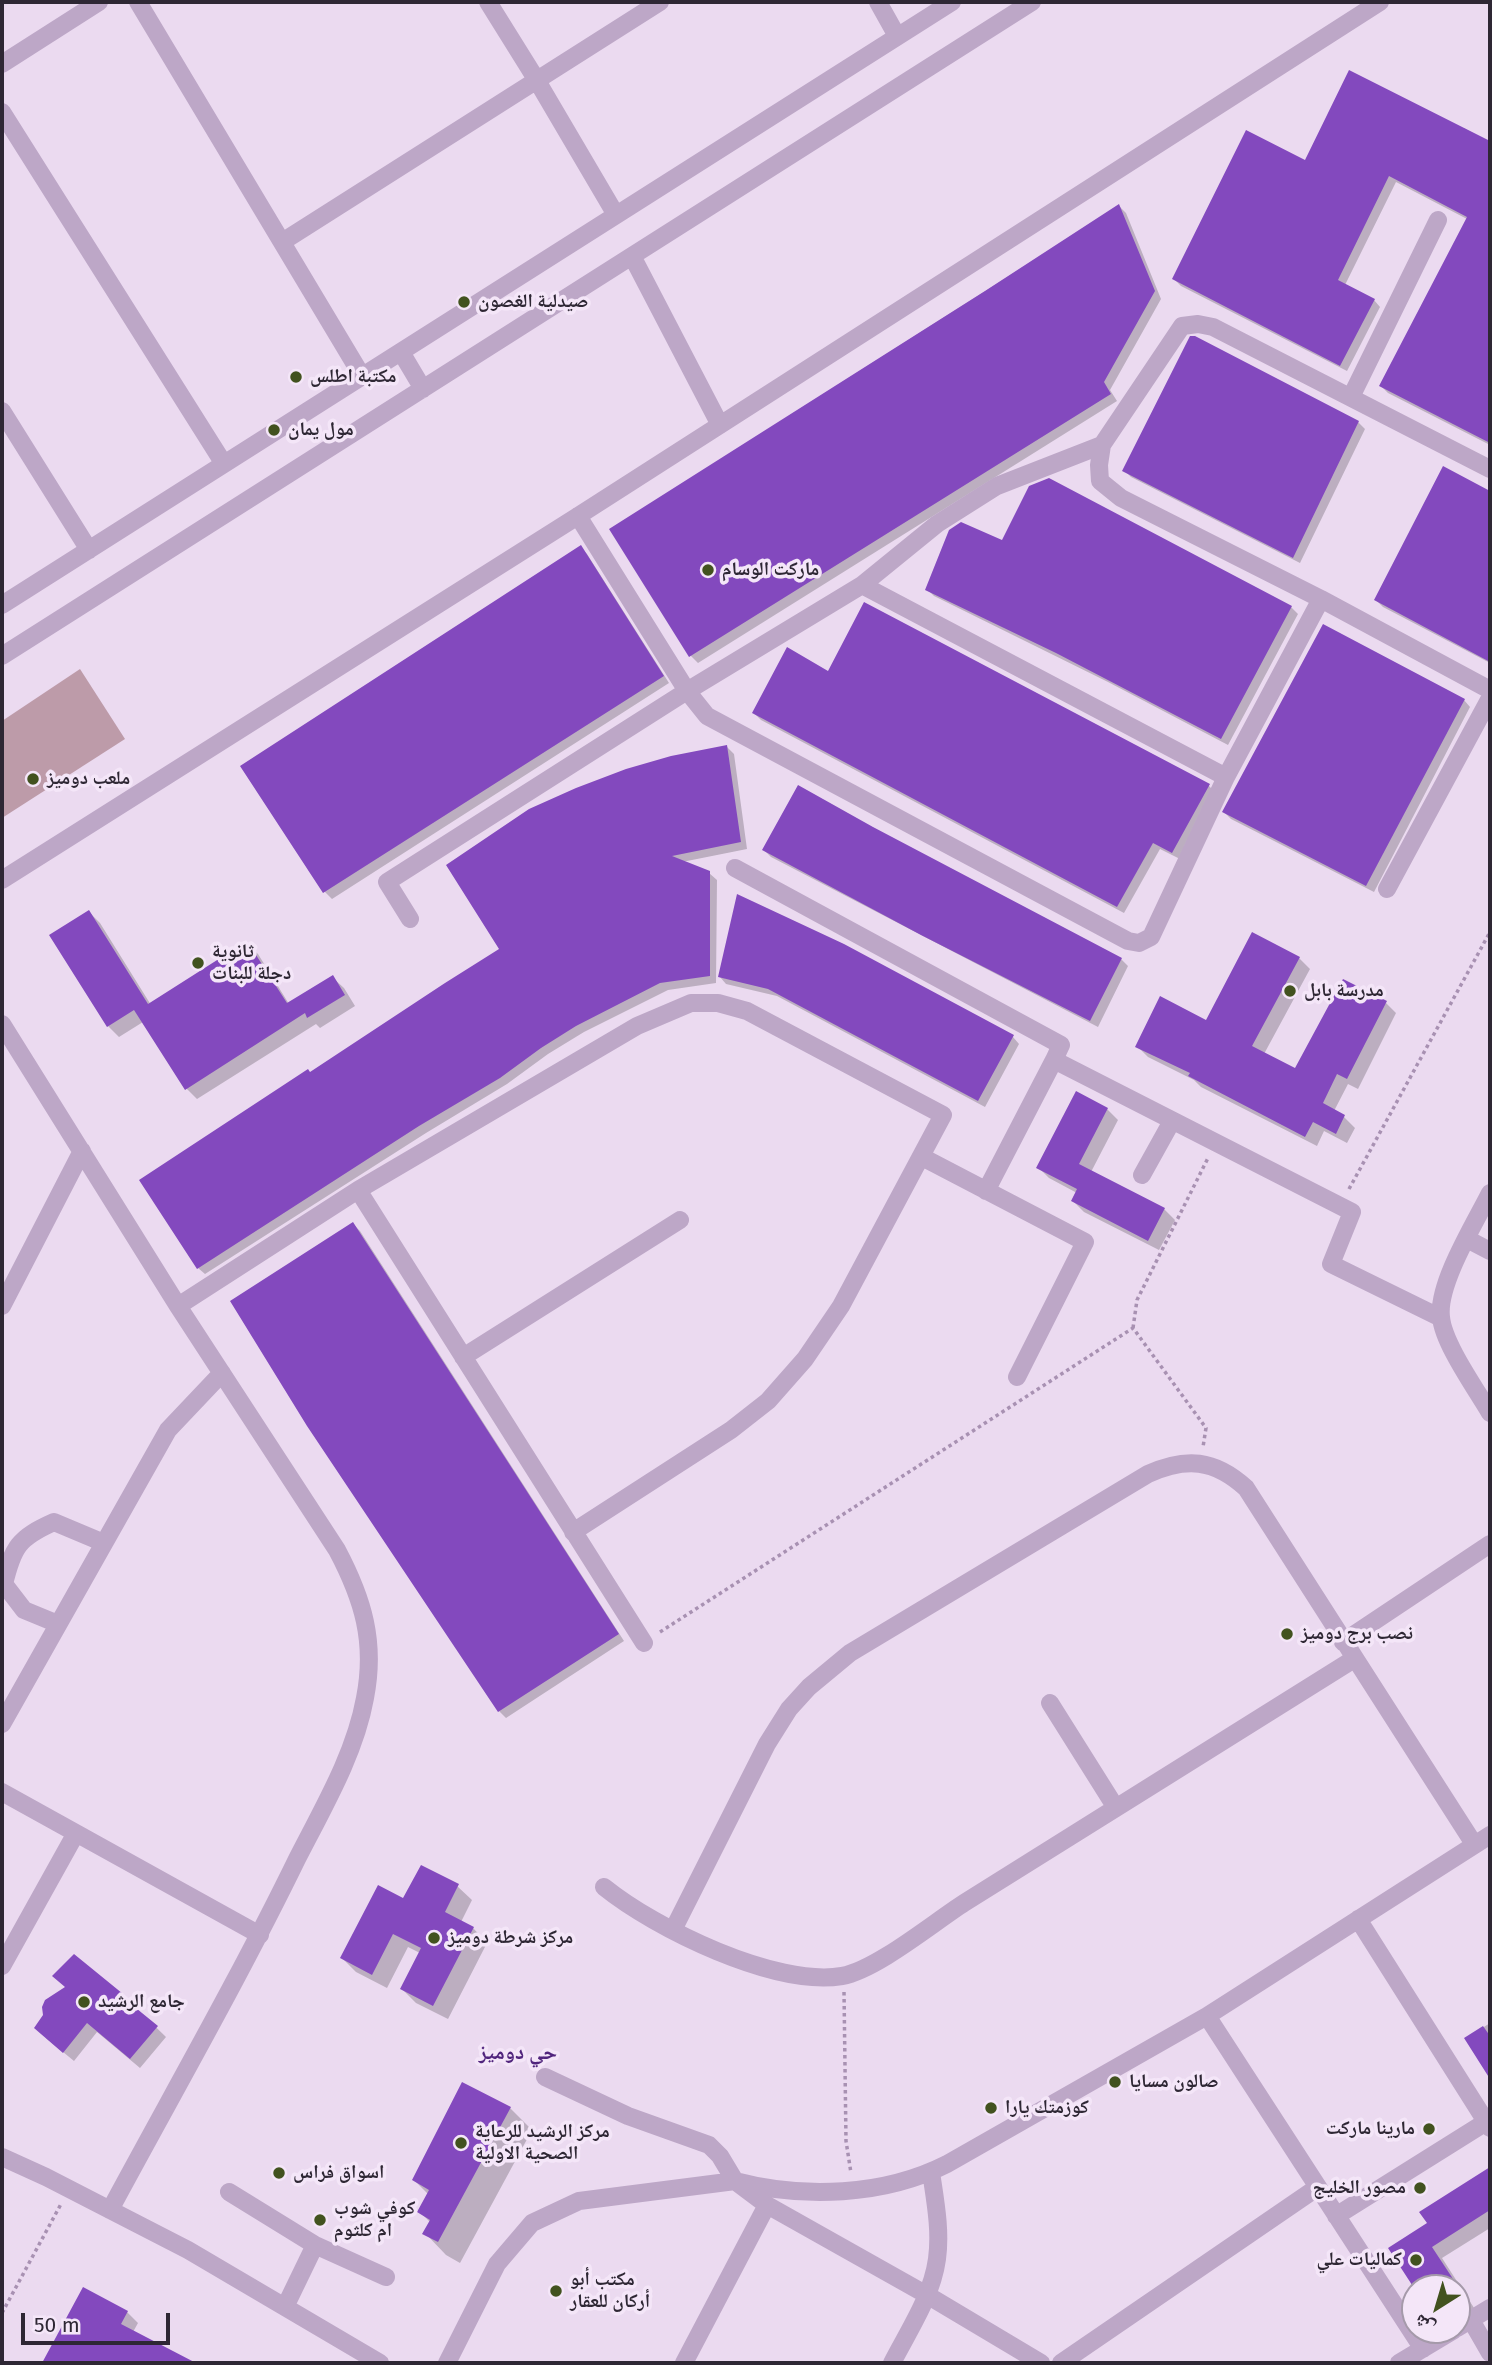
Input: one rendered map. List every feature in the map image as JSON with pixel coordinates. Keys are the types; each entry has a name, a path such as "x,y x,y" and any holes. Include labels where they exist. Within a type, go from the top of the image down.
{"street":[{"path":"2,64 99,2"},
{"path":"138,2 362,376"},
{"path":"488,2 616,215"},
{"path":"282,242 660,2"},
{"path":"878,2 897,36"},
{"path":"2,605 952,2"},
{"path":"2,656 1032,2"},
{"path":"2,880 578,516 1380,2"},
{"path":"2,112 224,464"},
{"path":"1351,397 1438,220"},
{"path":"632,256 720,425"},
{"path":"1490,469 1213,327 1198,324 1182,326 1102,445 1099,465 1100,481 1121,498 1321,599 1490,690"},
{"path":"401,352 423,389"},
{"path":"2,411 89,550"},
{"path":"410,919 387,882 687,691 862,585 937,524 997,486 1102,445"},
{"path":"578,516 687,691 707,716 1128,941 1139,943 1151,937 1226,777 1321,599"},
{"path":"862,585 1226,777"},
{"path":"1387,889 1490,698"},
{"path":"735,868 1061,1045 986,1191"},
{"path":"178,1306 358,1190 637,1026 691,1003 718,1003 747,1011 943,1115 841,1306 805,1359 768,1401 731,1430 573,1532"},
{"path":"2,1024 178,1306 337,1550 356,1590 368,1638 366,1697 341,1768 260,1935 110,2210"},
{"path":"1054,1060 1352,1212 1331,1264 1441,1318"},
{"path":"1142,1175 1172,1121"},
{"path":"2,1306 82,1151"},
{"path":"922,1157 1085,1242 1017,1377"},
{"path":"358,1190 643,1643"},
{"path":"1490,1193 1442,1295 1441,1318 1449,1342 1490,1413"},
{"path":"463,1357 680,1220"},
{"path":"1467,1239 1490,1251"},
{"path":"2,1724 168,1430 222,1373"},
{"path":"673,1930 768,1744 789,1709 809,1686 850,1653 1148,1474 1175,1463 1187,1462 1222,1470 1246,1488 1474,1844"},
{"path":"58,1624 24,1610 4,1584 11,1555 31,1532 54,1522 104,1544"},
{"path":"1343,1642 1490,1544"},
{"path":"604,1887 625,1904 673,1930 754,1966 813,1978 844,1976 873,1964 954,1909 1354,1659"},
{"path":"1050,1703 1116,1808"},
{"path":"2,1792 260,1935"},
{"path":"2,1966 76,1833"},
{"path":"447,2363 497,2264 532,2223 579,2201 735,2180 757,2187 789,2190 854,2189 886,2186 931,2172 1207,2016 1490,1835"},
{"path":"1336,2216 1488,2125 1358,1919"},
{"path":"1207,2016 1423,2349"},
{"path":"545,2077 628,2116 709,2145 720,2155 735,2180 767,2205 1041,2363"},
{"path":"2,2157 188,2250 380,2363"},
{"path":"892,2363 927,2295 937,2260 939,2241 931,2172"},
{"path":"1061,2363 1318,2187"},
{"path":"229,2192 315,2245 386,2277"},
{"path":"684,2363 767,2205"},
{"path":"285,2307 315,2245"},
{"path":"1471,2320 1490,2308"},
{"path":"1471,2335 1490,2353"},
{"path":"1399,2363 1431,2344"}],"path":[{"path":"1339,1206 1490,932"},
{"path":"1199,1464 1206,1428 1133,1328 1137,1300 1216,1143"},
{"path":"643,1643 1133,1328"},
{"path":"844,1976 846,2141 854,2189"},
{"path":"2,2313 69,2189"}],"shaded area":[{"name":"ملعب دوميز","path":"80,669 125,739 2,818 2,721"}],"building":[{"path":"1349,70 1490,141 1490,443 1379,386 1467,217 1389,176 1338,280 1375,299 1340,366 1172,279 1246,130 1305,160"},
{"path":"1119,204 1155,291 1104,382 1111,394 689,657 609,529"},
{"path":"1190,336 1195,336 1359,421 1293,558 1122,471"},
{"path":"1443,466 1490,491 1490,662 1374,600"},
{"path":"1049,478 1292,606 1221,739 1056,653 925,590 949,530 961,522 1002,540 1029,486"},
{"path":"581,545 664,676 323,893 240,766"},
{"path":"864,602 1210,784 1172,853 1153,843 1117,907 752,713 787,647 828,671"},
{"path":"1323,624 1465,699 1366,886 1222,812"},
{"path":"727,745 741,842 672,856 710,871 710,976 660,983 576,1026 500,1078 419,1126 197,1269 139,1180 308,1069 310,1072 499,949 446,865 529,809 576,788 671,756"},
{"path":"798,785 1122,958 1090,1021 762,850"},
{"path":"737,894 844,944 1014,1035 978,1101 768,989 718,977"},
{"path":"89,910 148,1004 247,941 287,1003 333,975 345,995 307,1018 305,1013 185,1090 134,1010 107,1027 49,935"},
{"path":"1252,932 1300,957 1252,1046 1295,1068 1343,979 1387,1001 1347,1079 1337,1074 1323,1103 1345,1115 1336,1134 1313,1122 1305,1137 1188,1076 1190,1073 1135,1047 1160,996 1206,1020"},
{"path":"1076,1091 1108,1108 1079,1164 1165,1208 1148,1241 1071,1201 1077,1189 1036,1168"},
{"path":"353,1222 619,1634 498,1712 307,1426 230,1301"},
{"name":"مركز شرطة دوميز","path":"421,1865 459,1884 445,1912 474,1927 433,2006 400,1989 421,1948 393,1934 372,1975 340,1958 378,1885 403,1898"},
{"name":"جامع الرشيد","path":"74,1954 158,2026 130,2059 87,2023 63,2053 34,2028 43,2015 45,2000 65,1987 52,1976"},
{"path":"1483,2026 1490,2036 1490,2079 1464,2038"},
{"name":"مركز الرشيد للرعاية الصحية الاولية","path":"462,2082 511,2107 438,2242 422,2234 430,2220 417,2212 429,2190 412,2180"},
{"path":"1490,2167 1490,2210 1432,2247 1450,2274 1405,2274 1388,2248 1427,2223 1419,2212"},
{"path":"83,2287 128,2311 121,2324 196,2363 42,2363"}],"place":[{"name":"صيدلية الغصون","path":"464,302"},
{"name":"مكتبة اطلس","path":"296,377"},
{"name":"مول يمان","path":"274,430"},
{"name":"ماركت الوسام","path":"708,570"},
{"name":"ملعب دوميز","path":"33,779"},
{"name":"ثانوية دجلة للبنات","path":"198,963"},
{"name":"مدرسة بابل","path":"1290,991"},
{"name":"نصب برج دوميز","path":"1287,1634"},
{"name":"مركز شرطة دوميز","path":"434,1938"},
{"name":"جامع الرشيد","path":"84,2002"},
{"name":"صالون مسايا","path":"1115,2082"},
{"name":"كوزمتك يارا","path":"991,2108"},
{"name":"مارينا ماركت","path":"1429,2129"},
{"name":"مركز الرشيد للرعاية الصحية الاولية","path":"461,2143"},
{"name":"اسواق فراس","path":"279,2173"},
{"name":"مصور الخليج","path":"1420,2188"},
{"name":"كوفي شوب ام كلثوم","path":"320,2220"},
{"name":"كماليات علي","path":"1416,2260"},
{"name":"مكتب أبو أركان للعقار","path":"556,2291"}],"district":[{"name":"حي دوميز","path":"518,2053"}]}
